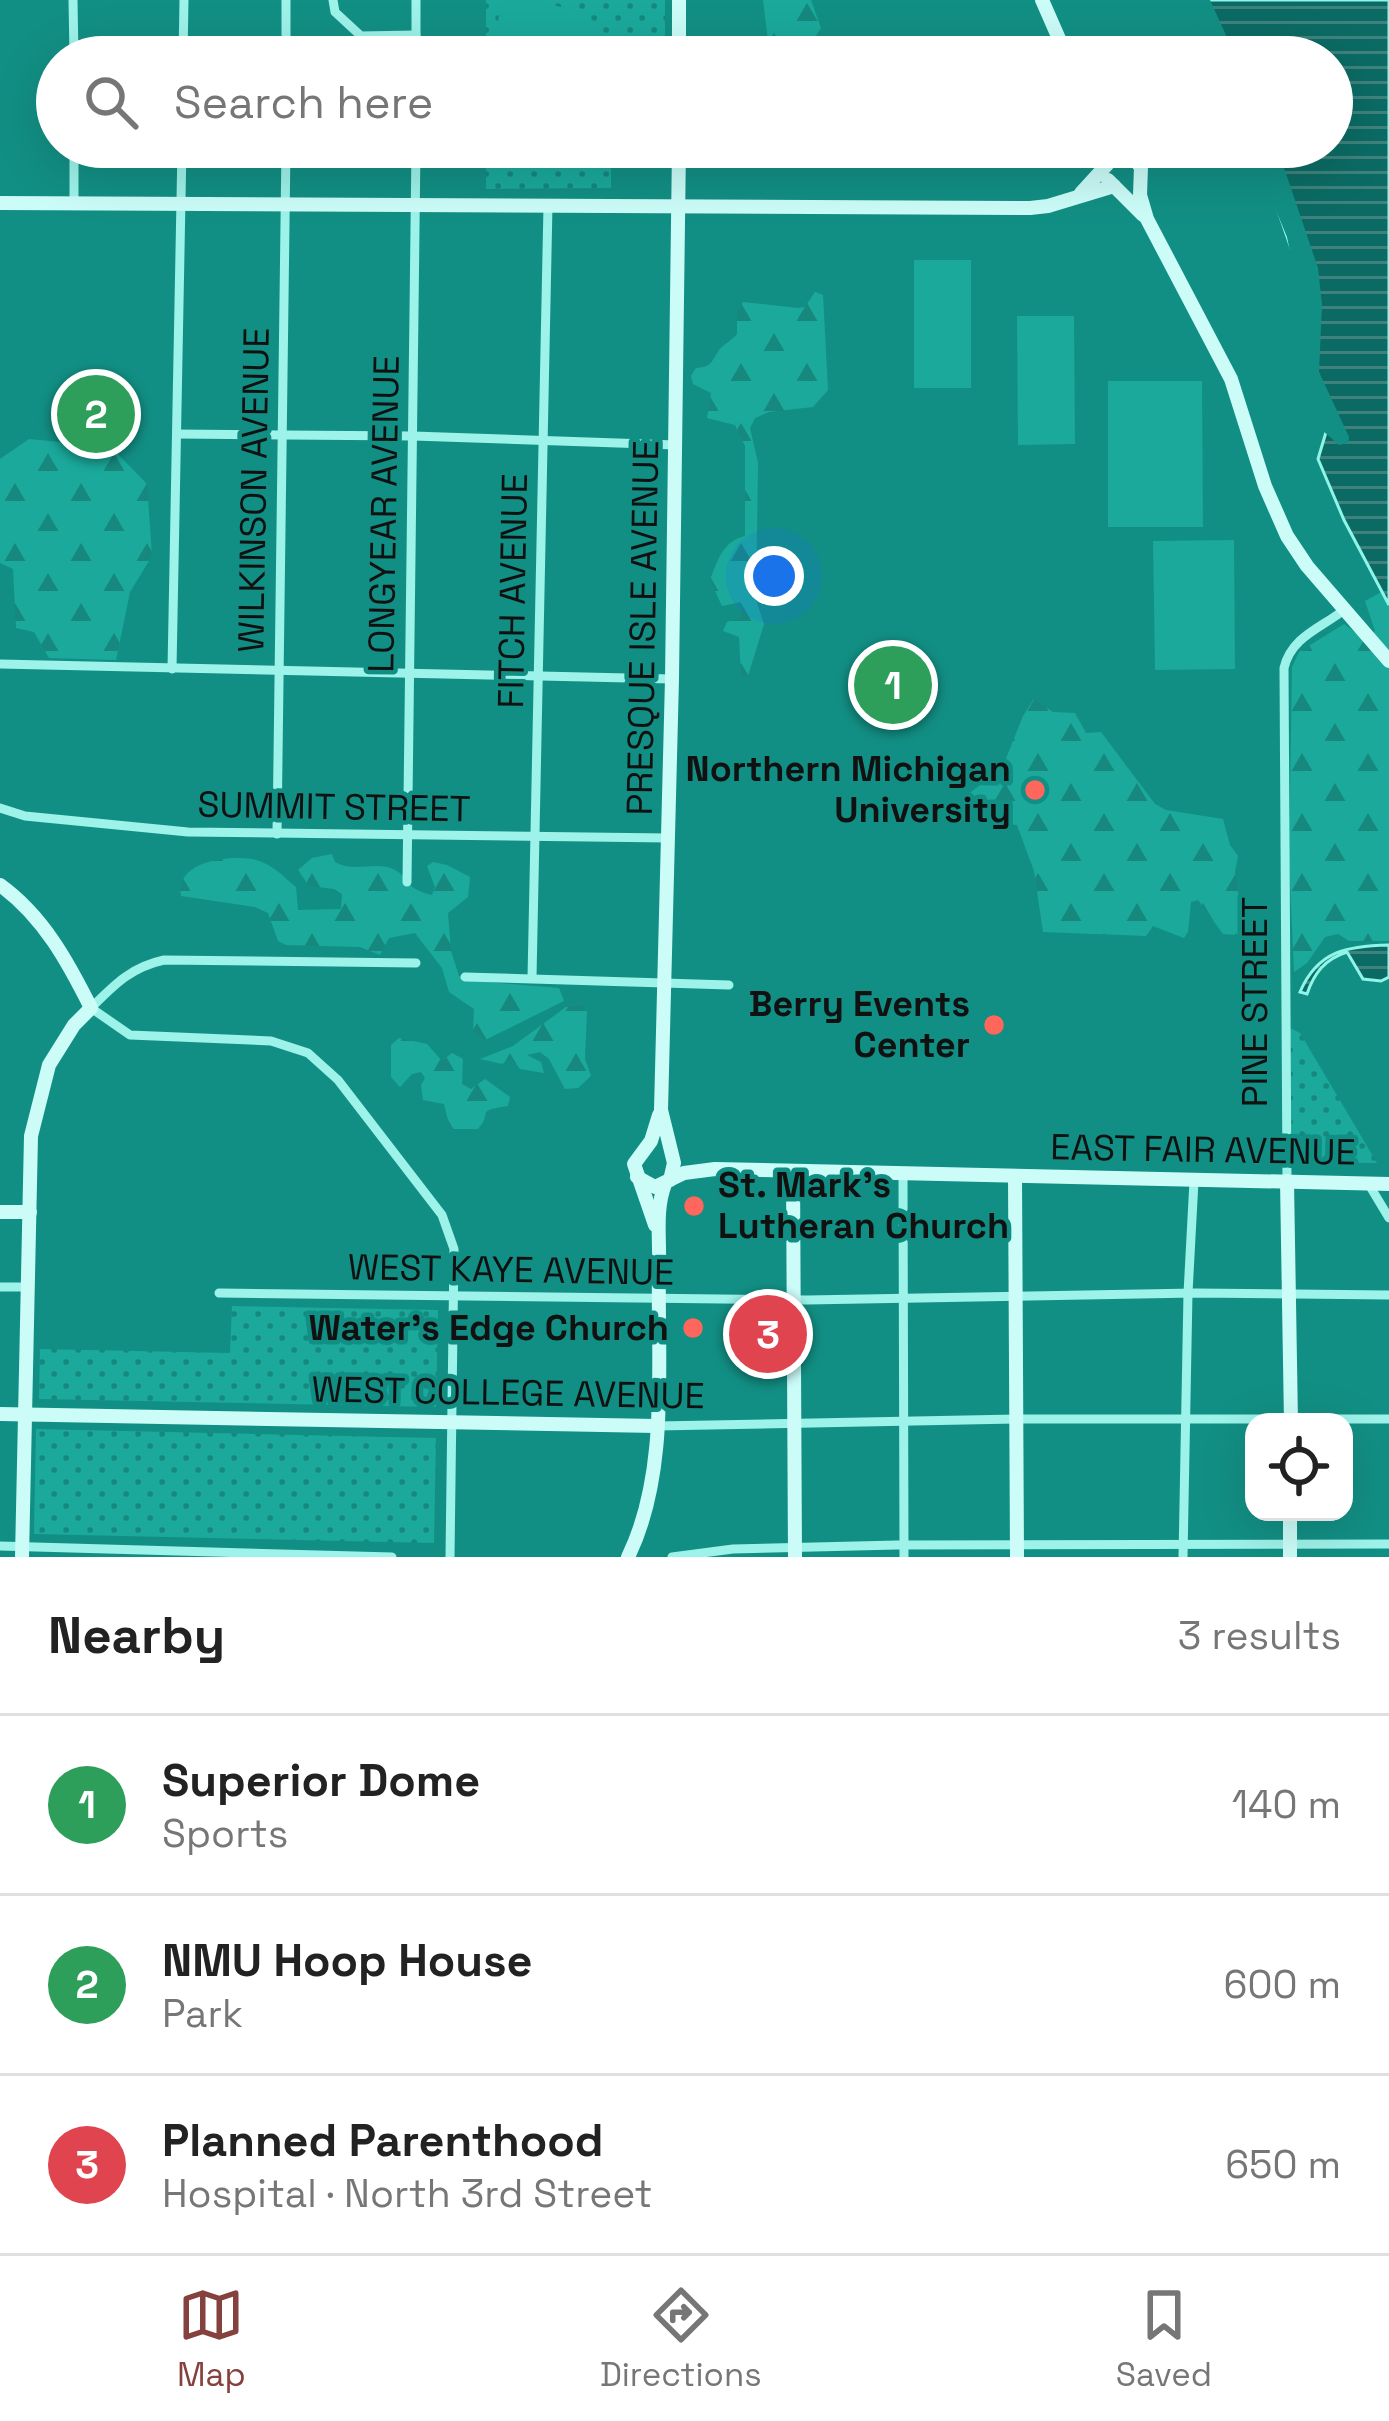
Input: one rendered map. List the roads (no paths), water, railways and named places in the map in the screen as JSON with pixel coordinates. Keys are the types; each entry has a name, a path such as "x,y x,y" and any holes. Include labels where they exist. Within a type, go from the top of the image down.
{"street":[{"path":"74,0 74,36"},
{"path":"183,36 184,0"},
{"path":"286,0 286,36"},
{"path":"332,0 335,12 361,36 416,35 416,0"},
{"path":"679,0 679,36"},
{"path":"1042,0 1057,36"},
{"path":"74,168 74,203"},
{"path":"172,669 182,168"},
{"name":"WILKINSON AVENUE","path":"277,834 286,168"},
{"name":"LONGYEAR AVENUE","path":"407,882 416,168"},
{"name":"PRESQUE ISLE AVENUE","path":"628,1557 644,1525 650,1497 656,1426 657,1230 674,1168 661,1110 680,168"},
{"path":"1078,196 1100,168"},
{"path":"1108,168 1107,177 1147,219"},
{"path":"1140,168 1140,195 1147,219 1231,379 1280,524 1306,566 1389,661"},
{"path":"0,203 1042,207 1115,187 1133,187 1141,176"},
{"name":"FITCH AVENUE","path":"532,978 548,205"},
{"path":"177,434 676,445"},
{"name":"PINE STREET","path":"1291,1413 1284,668 1293,646 1344,610"},
{"path":"0,664 672,680"},
{"name":"SUMMIT STREET","path":"0,808 26,817 118,827 277,834 668,838"},
{"path":"0,885 19,898 48,931 91,1009 130,1035 271,1041 290,1044 322,1063 442,1215 454,1249 450,1557"},
{"path":"22,1551 31,1136 49,1065 74,1025 122,976 142,964 164,960 416,963"},
{"path":"465,977 729,985"},
{"name":"PRESQUE ISLE AVENUE","path":"657,1230 634,1164 651,1141 661,1110"},
{"path":"640,1153 656,1147 715,1168"},
{"path":"637,1177 646,1186 715,1168"},
{"name":"EAST FAIR AVENUE","path":"715,1168 1389,1184"},
{"path":"793,1171 795,1553"},
{"path":"903,1175 904,1551"},
{"path":"1016,1176 1017,1550"},
{"path":"1183,1557 1194,1181"},
{"path":"1368,1183 1389,1218"},
{"path":"0,1212 29,1213"},
{"path":"0,1287 28,1287"},
{"name":"WEST KAYE AVENUE","path":"219,1293 794,1300 1188,1293 1389,1295"},
{"name":"WEST COLLEGE AVENUE","path":"0,1414 656,1426 1245,1420"},
{"name":"WEST COLLEGE AVENUE","path":"1353,1420 1389,1419"},
{"path":"672,1557 733,1549 795,1553 1184,1543 1290,1551 1389,1544"},
{"path":"0,1546 22,1551 392,1557"}],"water":[{"path":"1191,0 1389,0 1389,605 1318,459 1327,429 1302,280 1263,168 1353,168 1353,36 1205,36"},
{"path":"1389,945 1389,977 1363,979 1347,952 1321,968 1307,994 1300,992 1316,967 1336,953"}],"place":[{"name":"NMU Hoop House","path":"96,414"},
{"name":"Superior Dome","path":"893,685"},
{"name":"Northern Michigan University","path":"1035,790"},
{"name":"Berry Events Center","path":"994,1025"},
{"name":"St. Mark's Lutheran Church","path":"694,1206"},
{"name":"Water's Edge Church","path":"693,1328"},
{"name":"Planned Parenthood","path":"768,1334"}]}
